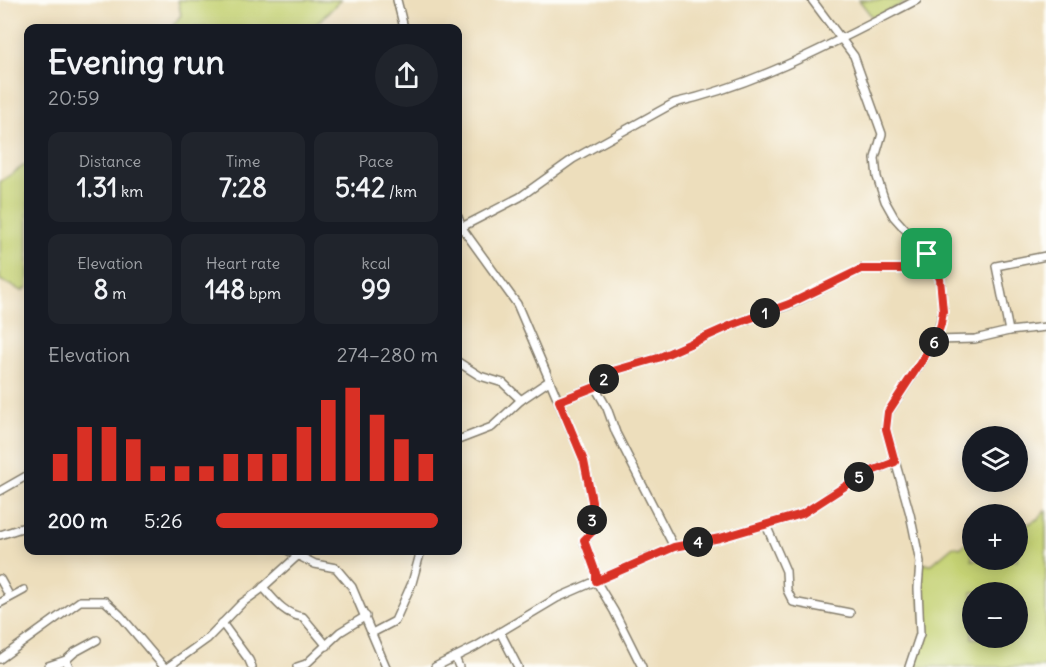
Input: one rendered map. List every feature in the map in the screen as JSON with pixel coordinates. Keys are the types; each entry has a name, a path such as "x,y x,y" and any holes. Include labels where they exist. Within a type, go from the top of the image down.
{"street":[{"path":"397,0 403,24"},
{"path":"812,0 854,56 882,134 875,158 882,195 894,217 927,254 940,279 943,311 936,339 888,412 886,429 910,514 920,562 918,588 920,634 909,667"},
{"path":"462,228 520,197 573,159 674,103 754,78 813,53 917,0"},
{"path":"462,232 517,304 584,461 592,501 592,532 584,540 596,573 596,581 642,667"},
{"path":"559,401 595,387 613,371 658,358 732,325 789,304 861,269 901,269 927,254"},
{"path":"1009,331 996,267 1046,256"},
{"path":"936,339 975,339 1009,331 1046,327"},
{"path":"462,365 480,376 503,383 521,400"},
{"path":"462,438 492,427 521,400 549,381"},
{"path":"595,387 674,547"},
{"path":"435,667 500,632 557,597 674,547 720,538 802,514 864,474 895,462"},
{"path":"0,491 24,477"},
{"path":"766,525 786,571 787,590 793,602 850,613"},
{"path":"0,534 24,527"},
{"path":"0,659 80,601 105,601 166,667 207,639 242,603 299,555"},
{"path":"304,555 315,564 336,568 352,587 386,667"},
{"path":"372,633 394,621 412,583 420,555"},
{"path":"0,579 10,597"},
{"path":"263,587 279,606 294,616 303,617 327,646"},
{"path":"0,603 24,590"},
{"path":"297,667 306,664 340,632 366,616"},
{"path":"222,623 252,667"},
{"path":"500,632 518,667"},
{"path":"48,666 68,664 75,652 97,640"},
{"path":"455,657 459,667"}],"green space":[{"path":"178,0 341,0 316,24 174,24 181,15"},
{"path":"859,0 911,0 873,18"},
{"path":"24,166 24,290 22,291 0,280 0,182"},
{"path":"1046,510 1046,667 915,667 924,632 919,591 921,564 932,564 953,546 962,546 962,570 1028,570 1028,524 1038,519"}],"route":[{"path":"927,254 940,279 943,311 941,324 936,339 904,386 885,421 895,462 864,474 802,514 720,538 674,547 596,581 596,573 584,540 592,532 592,501 584,461 559,401 595,387 613,371 658,358 732,325 789,304 861,269 901,269 927,254"}]}
